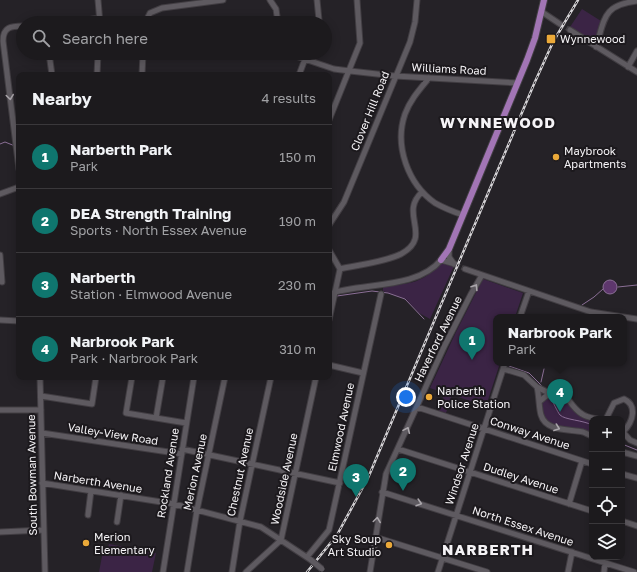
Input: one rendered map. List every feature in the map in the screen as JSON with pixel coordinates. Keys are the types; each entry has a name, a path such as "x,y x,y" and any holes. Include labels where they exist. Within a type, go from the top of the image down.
{"main road":[{"path":"441,260 449,249 518,82 535,38 544,0"}],"street":[{"path":"98,0 100,16"},
{"path":"148,16 150,13 162,8 222,0"},
{"path":"270,0 276,8 277,16"},
{"path":"317,0 319,16"},
{"path":"332,113 360,43 357,0"},
{"name":"Clover Hill Road","path":"332,220 344,202 410,42 415,22 417,0"},
{"path":"596,47 603,23 611,9 620,3 637,1"},
{"path":"542,12 560,24"},
{"path":"16,27 11,27 4,31 2,41 16,142"},
{"path":"570,30 637,72"},
{"path":"628,66 637,50"},
{"path":"50,60 52,72"},
{"path":"97,72 98,60"},
{"path":"142,72 143,60"},
{"path":"300,72 305,60"},
{"name":"Williams Road","path":"308,60 334,69 395,76 518,82"},
{"path":"429,78 413,97 405,114 401,142 406,164 412,179 422,192 436,203 463,215"},
{"path":"0,194 16,189"},
{"path":"340,269 394,256 409,247 416,234 412,209 413,203 422,192"},
{"path":"332,293 416,277 434,268 441,260 455,264 449,257 449,249"},
{"path":"332,254 340,269 332,306"},
{"path":"0,255 2,282"},
{"path":"465,269 529,291 588,314"},
{"name":"Haverford Avenue","path":"370,572 386,474 451,334 482,275"},
{"path":"521,314 529,291"},
{"name":"Elmwood Avenue","path":"309,559 329,530 381,294"},
{"path":"627,318 637,319"},
{"path":"0,320 16,321"},
{"path":"332,366 363,373"},
{"name":"Windsor Avenue","path":"438,572 504,366"},
{"path":"504,369 524,375 538,387 550,393"},
{"name":"South Bowman Avenue","path":"40,380 45,572"},
{"path":"40,396 92,404 96,380"},
{"path":"132,380 126,413 186,422"},
{"path":"156,418 162,380"},
{"name":"Rockland Avenue","path":"163,572 193,380"},
{"name":"Merion Avenue","path":"187,572 197,510 224,380"},
{"name":"Chestnut Avenue","path":"232,572 240,521 270,380"},
{"name":"Woodside Avenue","path":"246,572 281,540 315,380"},
{"path":"538,387 541,416 549,424 557,428 583,432 589,435"},
{"path":"540,401 550,393 559,391 567,395 582,414 589,416"},
{"path":"608,416 614,403 624,399 634,404 636,412 634,418 625,429"},
{"name":"Conway Avenue","path":"417,408 589,463"},
{"path":"0,410 41,410"},
{"name":"Valley-View Road","path":"42,433 209,455 340,483"},
{"path":"625,434 630,440 637,443"},
{"name":"Dudley Avenue","path":"398,449 589,510"},
{"path":"625,453 637,456"},
{"path":"569,504 582,461"},
{"path":"625,475 637,478"},
{"name":"Narberth Avenue","path":"42,483 174,504 262,527 328,572"},
{"path":"88,515 91,491"},
{"name":"North Essex Avenue","path":"382,492 634,572"},
{"path":"117,522 121,495"},
{"path":"625,522 637,526"},
{"path":"0,532 44,530"},
{"path":"375,537 487,572"},
{"path":"568,572 572,552"},
{"path":"604,572 605,563"}],"shaded area":[{"path":"582,9 601,21 593,42 570,27"},
{"path":"443,262 454,266 430,319 419,313 406,299 383,291 383,286 416,281 429,274"},
{"path":"483,279 523,293 516,314 493,314 493,366 499,366 486,406 452,395 446,413 439,411 444,393 430,388"},
{"path":"607,280 613,280 617,284 617,290 613,294 607,294 603,290 603,284"},
{"path":"559,391 577,409 589,417 589,435 569,431 545,421 540,401"},
{"path":"109,544 156,553 152,572 99,572 103,551 107,551"}],"waterway":[{"path":"0,144 5,142 15,146"},
{"path":"618,287 637,285"},
{"path":"582,305 603,289"},
{"path":"337,296 372,291 388,293 405,299 424,319"},
{"path":"509,366 529,373 543,387"},
{"path":"541,382 544,369"},
{"path":"550,396 556,409 562,417 589,424"},
{"path":"625,445 637,450"}],"tunnel":[{"path":"560,24 570,30"},
{"path":"455,264 465,269"}],"railway":[{"path":"307,572 337,535 368,478 534,84 553,42 578,0"}],"place":[{"name":"Wynnewood","path":"551,39"},
{"name":"Maybrook Apartments","path":"556,157"},
{"name":"Narberth Park","path":"472,360"},
{"name":"Narberth Police Station","path":"429,397"},
{"name":"Narbrook Park","path":"560,412"},
{"name":"DEA Strength Training","path":"403,491"},
{"name":"Narberth","path":"356,497"},
{"name":"Merion Elementary","path":"86,543"},
{"name":"Sky Soup Art Studio","path":"389,545"}],"district":[{"name":"WYNNEWOOD","path":"498,123"},
{"name":"NARBERTH","path":"488,550"}]}
